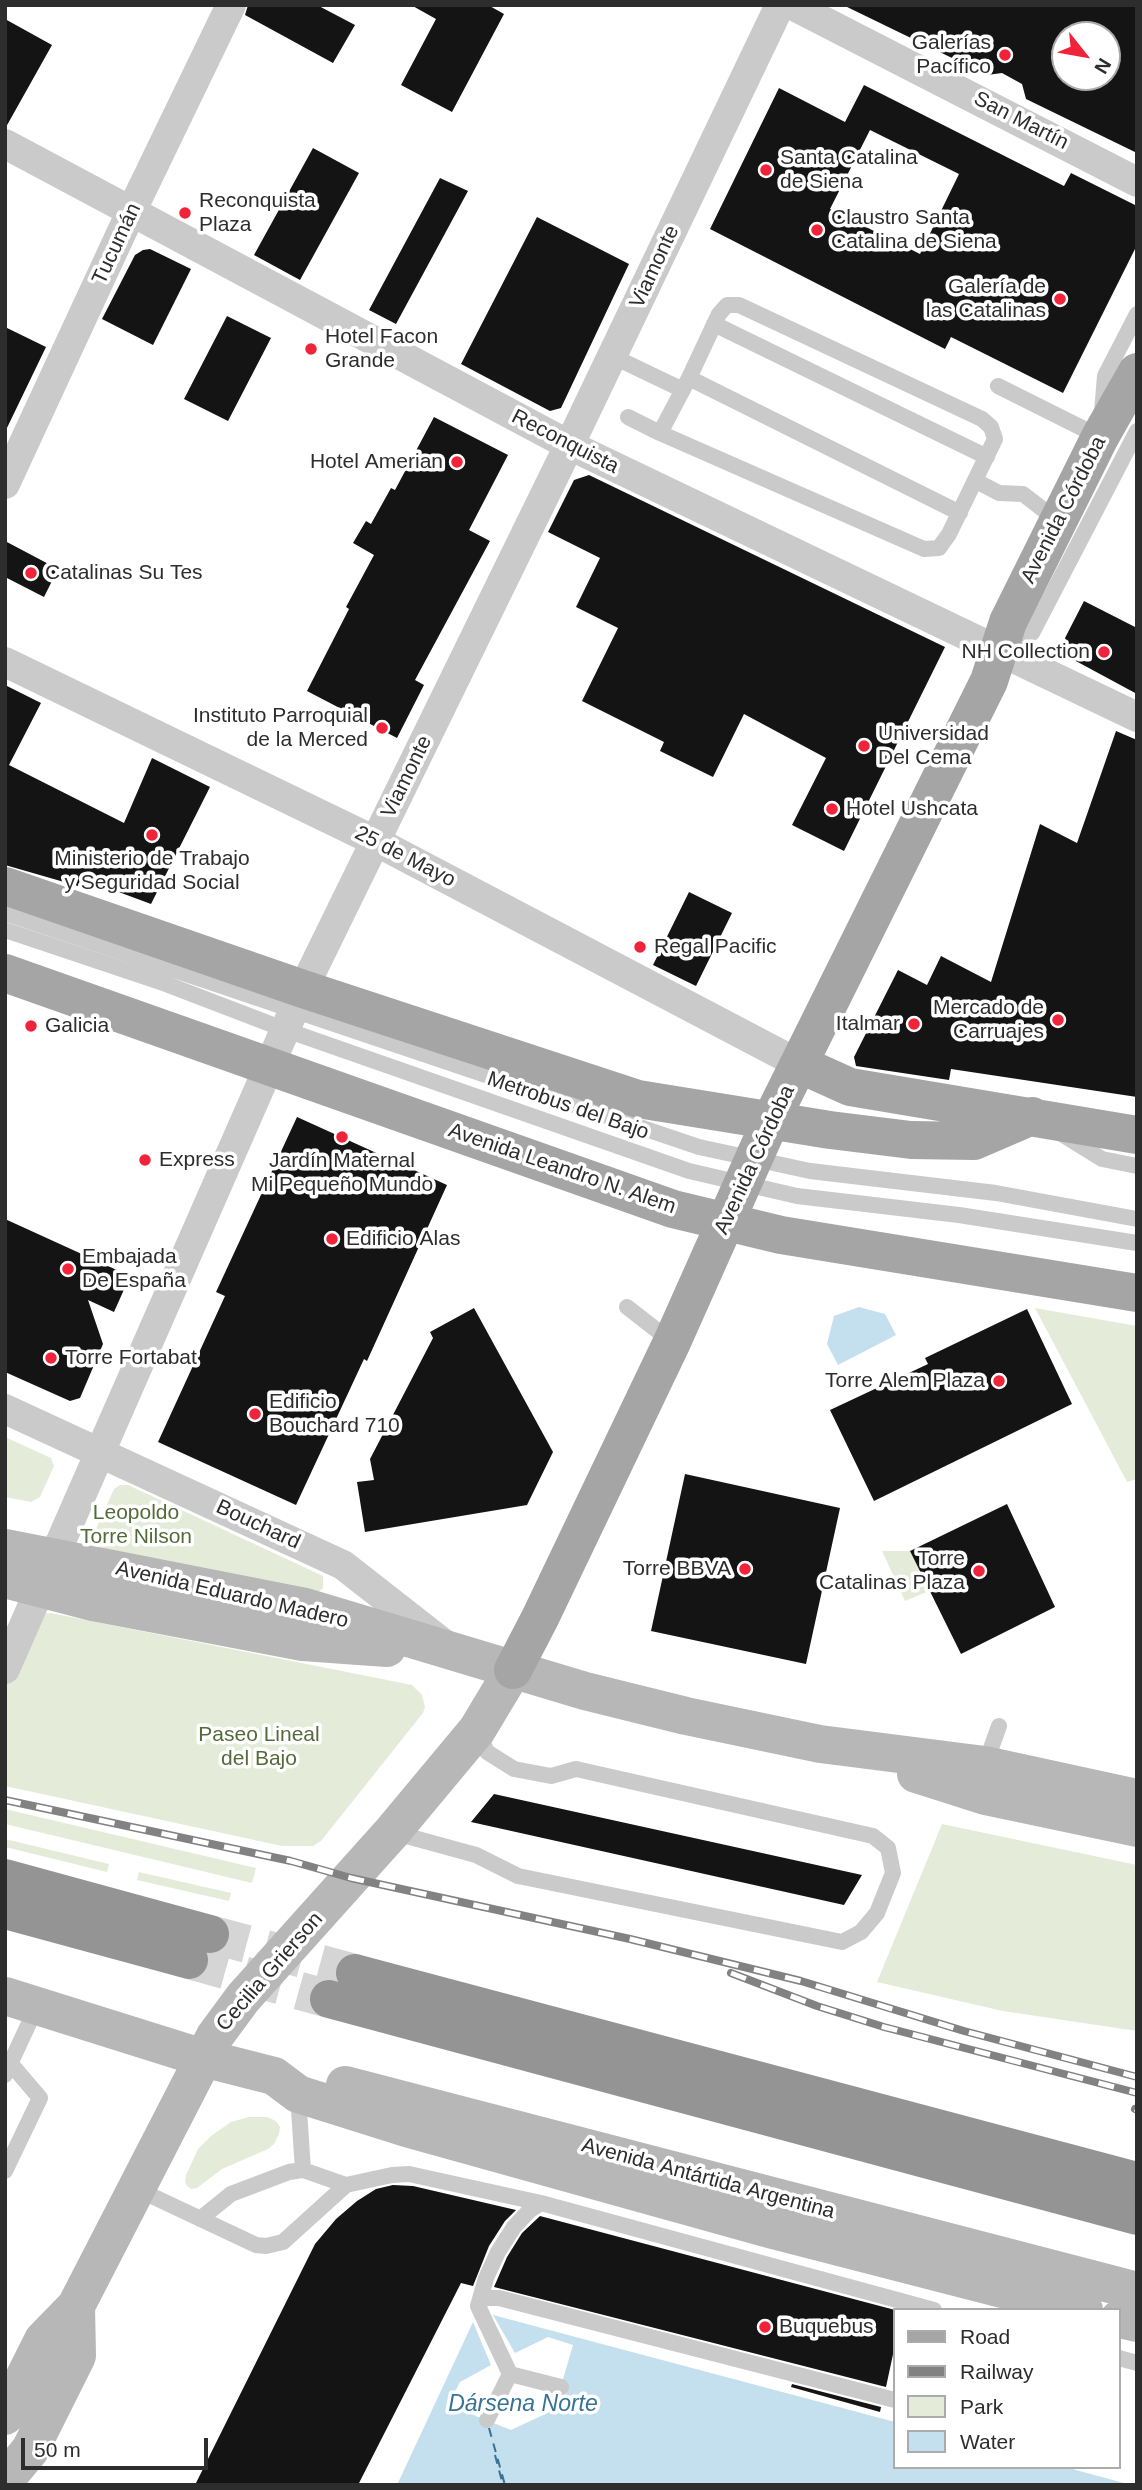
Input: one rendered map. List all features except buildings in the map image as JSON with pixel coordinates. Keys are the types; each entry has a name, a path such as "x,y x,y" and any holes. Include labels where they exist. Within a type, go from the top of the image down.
{"highway":[{"path":"5,1878 200,1947 5,1910"},
{"path":"1137,2181 342,1986 1137,2216"}],"main road":[{"name":"Avenida Córdoba","path":"513,1670 672,1342 771,1120 989,681 1008,622 1058,521 1119,434 1137,372"},
{"path":"5,886 295,1010 638,1099 683,1108 911,1140 974,1141 1032,1116"},
{"name":"Avenida Leandro N. Alem","path":"5,974 673,1209 781,1235 1137,1293"},
{"path":"799,1064 850,1087 1137,1135"},
{"name":"Avenida Eduardo Madero","path":"5,1548 33,1575 305,1607 585,1691 686,1716 820,1744 985,1765 1137,1798"},
{"name":"Cecilia Grierson","path":"5,2416 43,2340 76,2306 215,2036 243,1998 392,1832 477,1730 513,1670"},
{"name":"Avenida Eduardo Madero","path":"820,1744 985,1796 1137,1828"},
{"name":"Avenida Antártida Argentina","path":"21,2001 288,2086 406,2128 769,2229 1076,2308"},
{"name":"Avenida Antártida Argentina","path":"288,2086 303,2075 416,2102 1137,2291"},
{"name":"Cecilia Grierson","path":"5,2480 30,2450 77,2356 76,2306"}],"street":[{"name":"Tucumán","path":"5,484 131,212 231,5"},
{"name":"Viamonte","path":"5,1669 33,1575 99,1451 295,1010 780,5"},
{"name":"San Martín","path":"792,5 1137,181"},
{"name":"Reconquista","path":"5,144 569,445 1137,717"},
{"name":"25 de Mayo","path":"5,662 376,841 799,1064"},
{"name":"Bouchard","path":"5,1409 343,1565 456,1653"}],"lane":[{"path":"628,417 660,433 924,549 939,548 949,534 995,439 991,427 982,419 739,305 727,305 719,313 660,433"},
{"path":"1119,434 1105,376 1137,314"},
{"path":"714,324 987,457"},
{"path":"612,356 686,384 960,513"},
{"path":"998,386 1119,434"},
{"name":"Avenida Córdoba","path":"999,652 1032,633 1119,434"},
{"path":"976,481 999,493 1023,494 1058,521"},
{"name":"Metrobus del Bajo","path":"5,913 699,1147 797,1196 959,1215 1137,1243"},
{"name":"Metrobus del Bajo","path":"5,930 166,984 295,1010 689,1171 810,1171 996,1193 1137,1219"},
{"path":"1032,1116 1102,1159 1137,1166"},
{"path":"627,1307 672,1342"},
{"path":"985,1765 999,1726"},
{"path":"392,1832 476,1855 518,1876 842,1942 861,1932 877,1913 893,1873 888,1848 873,1836 576,1769 551,1776 513,1769 486,1752 477,1730"},
{"path":"5,2171 40,2098 8,2070 21,2001"},
{"path":"288,2086 303,2170"},
{"path":"200,2218 231,2194 289,2172 303,2170 346,2185"},
{"path":"136,2189 256,2245 276,2245 283,2242 346,2185 409,2174 541,2203 927,2308"},
{"path":"510,2374 478,2306 486,2278 498,2252 514,2227 541,2203"},
{"path":"478,2306 484,2298 499,2298 894,2400"},
{"path":"510,2374 561,2387"},
{"path":"487,2420 510,2374"}],"green space":[{"path":"1035,1308 1137,1326 1137,1479 1127,1482"},
{"path":"5,1437 51,1458 54,1466 40,1497 31,1502 5,1497"},
{"name":"Leopoldo Torre Nilson","path":"120,1485 128,1485 323,1576 323,1588 311,1599 115,1554 98,1545 94,1533 114,1489"},
{"path":"882,1551 910,1551 929,1591 905,1601"},
{"name":"Paseo Lineal del Bajo","path":"51,1613 412,1685 422,1695 425,1707 321,1841 313,1846 282,1846 5,1786 5,1685 33,1621 40,1614"},
{"path":"5,1809 256,1868 252,1883 5,1824"},
{"path":"942,1824 1137,1865 1137,2031 1003,2011 877,1982"},
{"path":"5,1839 109,1864 107,1872 5,1847"},
{"path":"139,1872 231,1893 229,1901 137,1880"},
{"path":"249,2117 267,2117 276,2121 280,2127 274,2144 222,2169 197,2188 191,2189 187,2186 186,2175 198,2149 231,2122"}],"water":[{"path":"859,1307 885,1314 896,1335 838,1365 827,1344 834,1316"},
{"name":"Dársena Norte","path":"493,2315 894,2422 894,2469 1072,2469 1131,2485 397,2485 473,2322"}],"pier":[{"path":"493,2315 515,2353 548,2337 573,2345 554,2410 511,2430 448,2405 460,2382 491,2365 473,2322"}],"ferry route":[{"path":"489,2428 505,2485"},
{"path":"495,2455 503,2485"}],"tunnel":[{"path":"210,1934 355,1973"},
{"path":"189,1960 329,1999"}],"railway":[{"path":"5,1800 291,1861 351,1878 630,1939 801,1981 964,2031 1137,2077"},
{"path":"731,1973 817,2006 884,2027 1137,2093"}],"place":[{"name":"Galerías Pacífico","path":"1005,55"},
{"name":"Santa Catalina de Siena","path":"766,170"},
{"name":"Reconquista Plaza","path":"185,213"},
{"name":"Claustro Santa Catalina de Siena","path":"817,230"},
{"name":"Galería de las Catalinas","path":"1060,299"},
{"name":"Hotel Facon Grande","path":"311,349"},
{"name":"Hotel Amerian","path":"457,462"},
{"name":"Catalinas Su Tes","path":"31,573"},
{"name":"NH Collection","path":"1104,652"},
{"name":"Instituto Parroquial de la Merced","path":"382,728"},
{"name":"Universidad Del Cema","path":"864,746"},
{"name":"Hotel Ushcata","path":"832,809"},
{"name":"Ministerio de Trabajo y Seguridad Social","path":"152,835"},
{"name":"Regal Pacific","path":"640,947"},
{"name":"Mercado de Carruajes","path":"1058,1020"},
{"name":"Italmar","path":"914,1024"},
{"name":"Galicia","path":"31,1026"},
{"name":"Jardín Maternal Mi Pequeño Mundo","path":"342,1137"},
{"name":"Express","path":"145,1160"},
{"name":"Edificio Alas","path":"332,1239"},
{"name":"Embajada De España","path":"68,1269"},
{"name":"Torre Fortabat","path":"51,1358"},
{"name":"Torre Alem Plaza","path":"999,1381"},
{"name":"Edificio Bouchard 710","path":"255,1414"},
{"name":"Torre BBVA","path":"745,1569"},
{"name":"Torre Catalinas Plaza","path":"979,1571"},
{"name":"Buquebus","path":"765,2327"}]}
